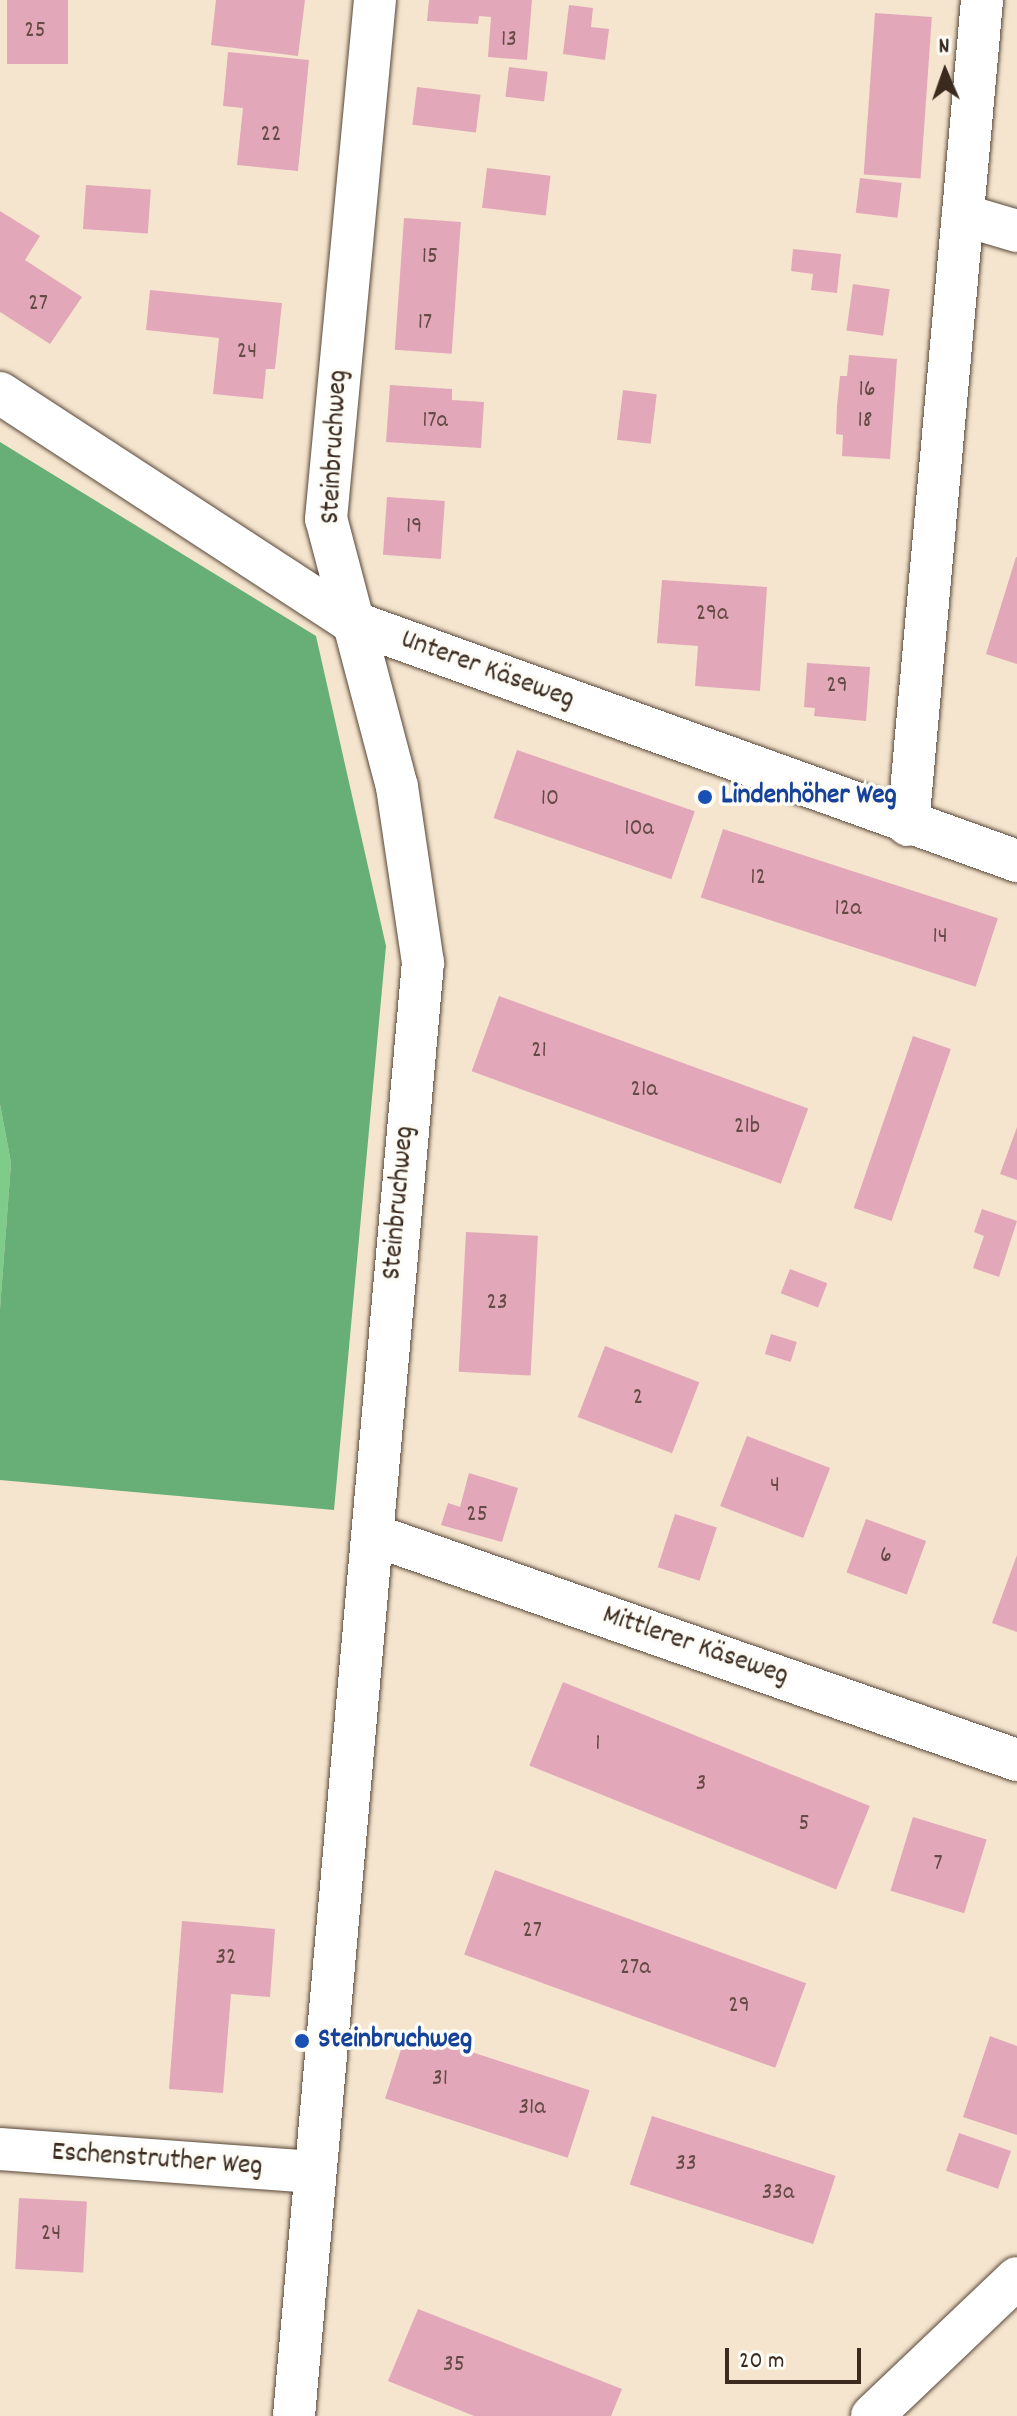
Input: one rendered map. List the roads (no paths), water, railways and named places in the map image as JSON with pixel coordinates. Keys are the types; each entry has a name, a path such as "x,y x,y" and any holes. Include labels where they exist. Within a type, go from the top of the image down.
{"street":[{"name":"Steinbruchweg","path":"294,2416 313,2172 423,963 397,787 350,621 326,519 375,0"},
{"path":"908,825 982,0"},
{"path":"963,215 1017,231"},
{"name":"Unterer Käseweg","path":"0,393 350,621 908,825 1017,861"},
{"name":"Mittlerer Käseweg","path":"373,1535 1017,1760"},
{"name":"Eschenstruther Weg","path":"0,2149 313,2172"},
{"path":"872,2416 1017,2278"}],"place":[{"name":"Lindenhöher Weg","path":"705,797"},
{"name":"Steinbruchweg","path":"302,2041"}]}
